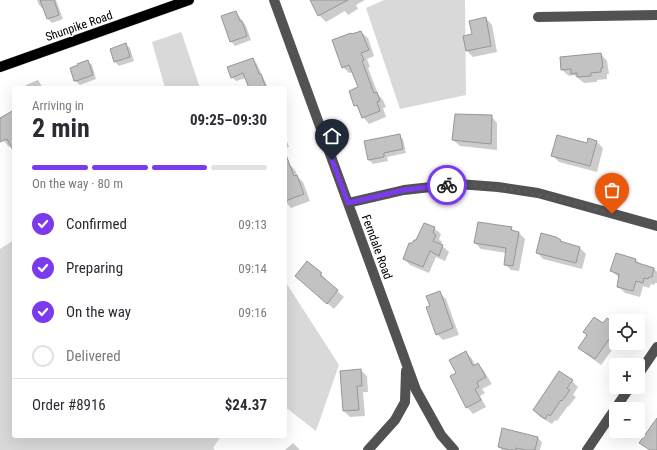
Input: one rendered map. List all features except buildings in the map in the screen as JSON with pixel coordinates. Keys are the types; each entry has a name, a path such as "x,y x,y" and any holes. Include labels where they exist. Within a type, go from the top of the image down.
{"main road":[{"name":"Shunpike Road","path":"0,67 190,0"}],"street":[{"name":"Ferndale Road","path":"274,0 406,365 416,390 441,435 454,450"},
{"path":"538,17 657,15"},
{"path":"348,203 404,190 465,184 498,187 538,194 657,226"},
{"path":"645,365 657,347"},
{"path":"368,450 396,420 405,402 406,365"},
{"path":"587,450 625,394"}],"shaded area":[{"path":"384,0 465,0 466,95 400,109 366,8"},
{"path":"181,32 199,86 164,86 152,42"},
{"path":"12,241 12,438 220,438 213,448 215,450 0,450 0,249"},
{"path":"287,284 339,365 316,431 287,409"}],"way so far":[{"path":"447,185 458,184 498,187 538,194 612,214"}],"route":[{"path":"332,160 348,203 404,190 447,185"}]}
